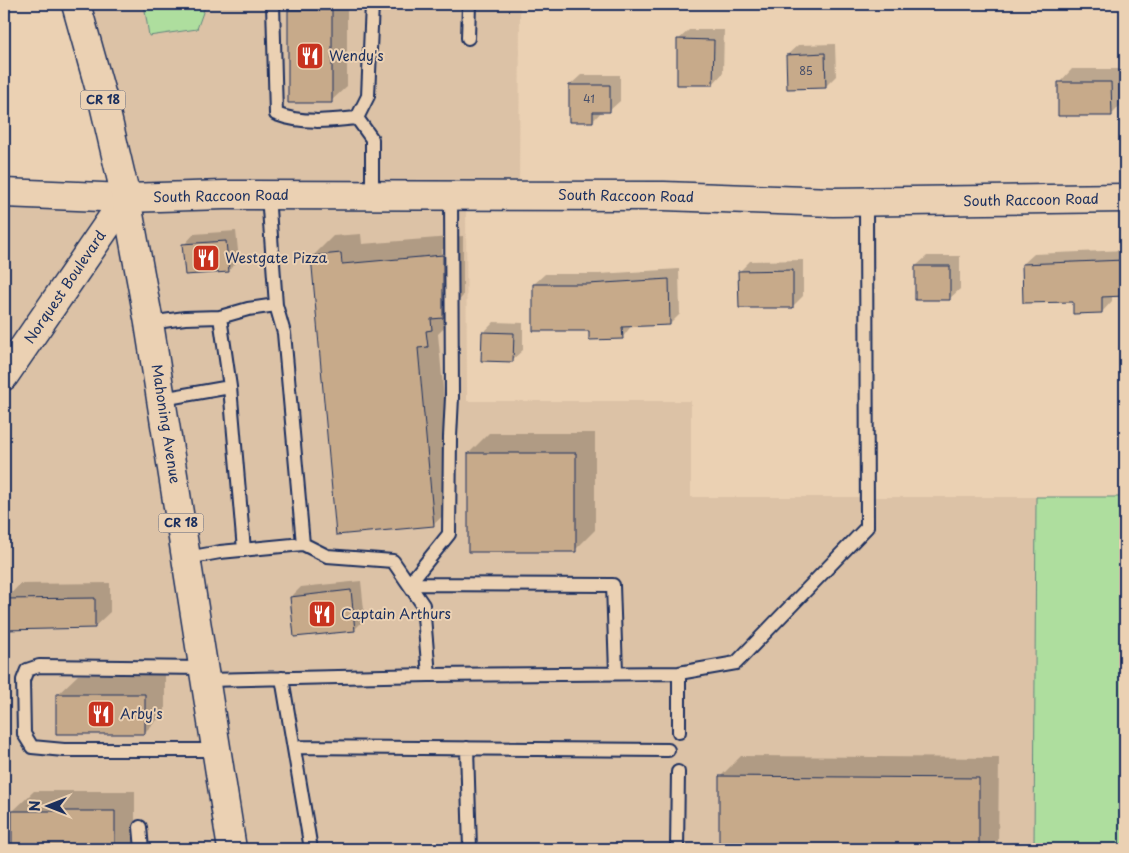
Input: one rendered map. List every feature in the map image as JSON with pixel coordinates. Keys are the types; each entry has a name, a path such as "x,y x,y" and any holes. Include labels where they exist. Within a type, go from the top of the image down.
{"street":[{"name":"Mahoning Avenue","path":"76,4 104,104 126,198 162,399 232,849"},
{"name":"South Raccoon Road","path":"4,193 126,198 268,195 664,196 866,202 1125,198"},
{"name":"Norquest Boulevard","path":"4,376 126,198"}],"lane":[{"path":"272,4 276,114 293,120 332,121 357,118"},
{"path":"357,118 368,96 372,4"},
{"path":"468,38 469,4"},
{"path":"357,118 372,139 372,195"},
{"path":"268,195 276,305 284,333 303,544"},
{"path":"409,584 449,534 452,397 451,195"},
{"path":"217,750 64,750 32,747 24,734 23,680 27,670 39,666 282,678 616,672 679,673 736,664 867,527 866,202"},
{"path":"149,323 185,318 220,317 248,309 276,305"},
{"path":"220,317 230,387 244,550"},
{"path":"162,399 230,387"},
{"path":"187,558 303,544 327,556 393,561 423,605 429,675"},
{"path":"409,584 613,585 616,672"},
{"path":"679,673 679,732"},
{"path":"282,678 311,849"},
{"path":"294,746 668,750"},
{"path":"467,748 470,849"},
{"path":"677,849 678,772"},
{"path":"140,827 142,849"}],"shaded area":[{"path":"76,4 520,4 519,196 466,196 467,401 691,401 691,497 1036,497 1034,849 4,849 4,193 125,198"}],"green space":[{"path":"144,4 206,4 197,29 149,36"},
{"path":"1036,497 1125,497 1125,849 1034,849"}],"building":[{"name":"Wendy's","path":"288,10 332,10 332,103 288,103"},
{"path":"677,39 714,40 713,85 677,85"},
{"path":"825,53 826,88 787,89 786,55"},
{"path":"1058,82 1111,82 1112,116 1058,116"},
{"path":"569,85 610,85 610,112 593,112 593,122 569,122"},
{"name":"Westgate Pizza","path":"226,241 229,272 185,275 182,244"},
{"path":"341,253 342,264 443,255 443,318 431,319 432,330 426,331 428,347 418,348 434,526 336,535 311,256"},
{"path":"1125,260 1125,296 1102,297 1102,313 1073,314 1073,302 1023,303 1022,264"},
{"path":"915,266 950,266 950,300 915,300"},
{"path":"793,270 793,308 739,308 738,271"},
{"path":"669,279 670,325 622,327 623,339 589,340 589,331 533,331 533,284 588,284"},
{"path":"482,332 514,333 513,362 481,361"},
{"path":"468,453 576,453 576,552 468,552"},
{"name":"Captain Arthurs","path":"351,590 355,631 294,637 290,597"},
{"path":"95,598 95,628 4,630 4,599"},
{"name":"Arby's","path":"56,694 145,694 145,734 56,734"},
{"path":"719,776 979,778 979,849 719,849"},
{"path":"12,811 115,811 115,849 12,849"}],"place":[{"name":"Wendy's","path":"310,56"},
{"name":"Westgate Pizza","path":"206,258"},
{"name":"Captain Arthurs","path":"322,614"},
{"name":"Arby's","path":"101,714"}]}
